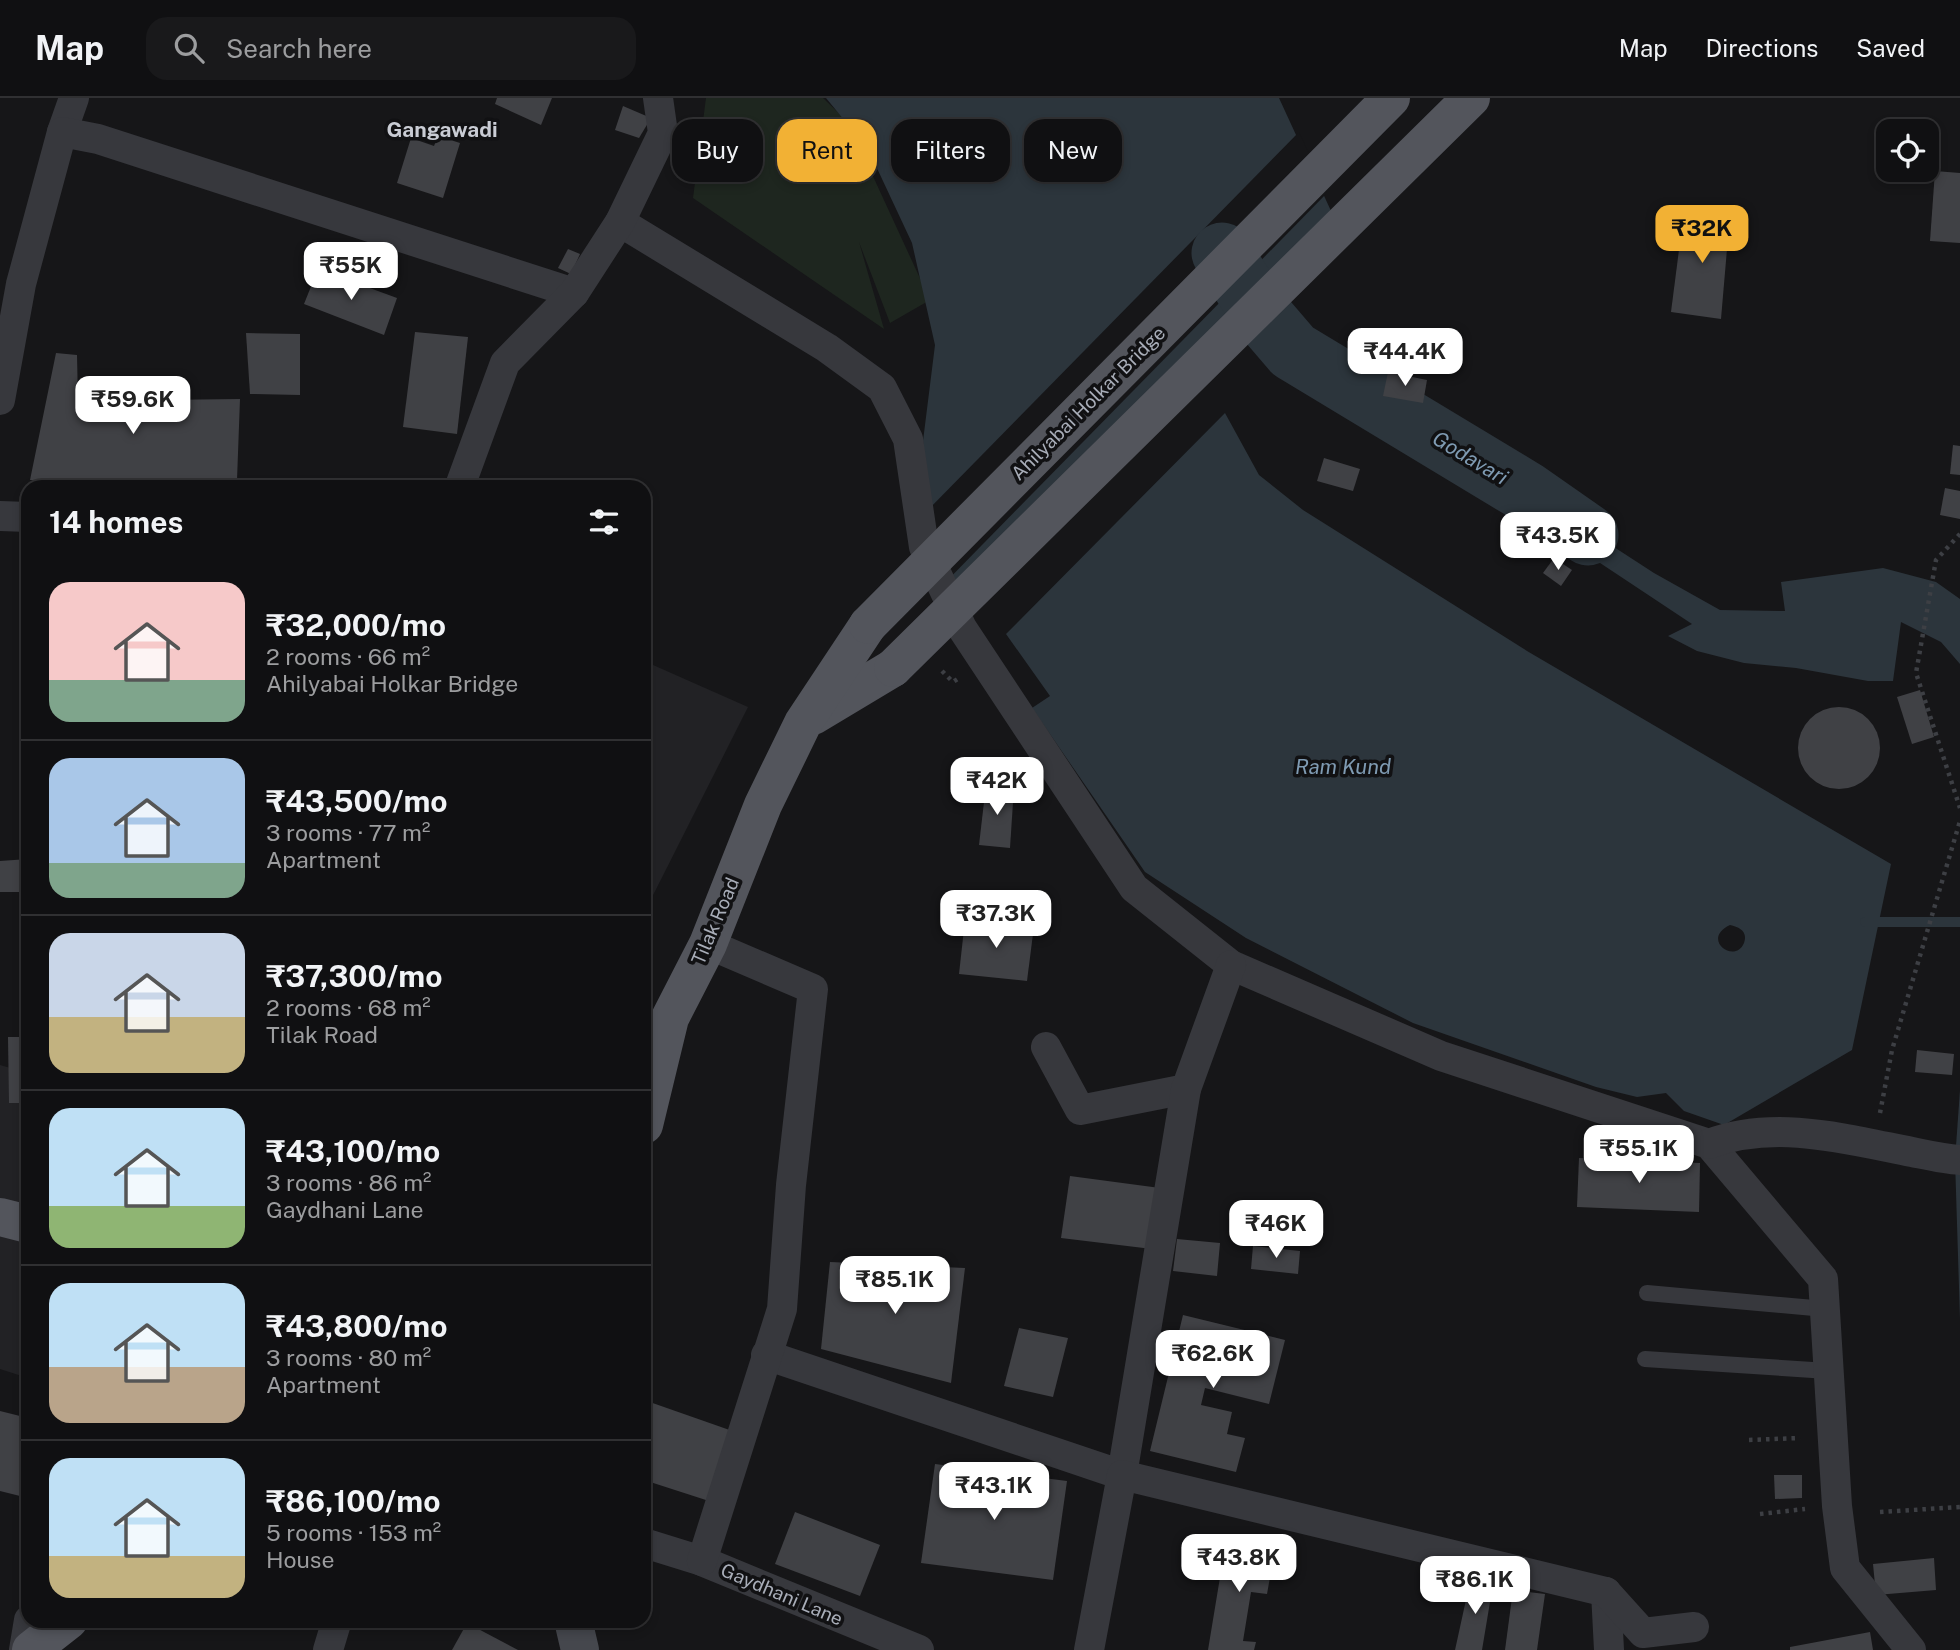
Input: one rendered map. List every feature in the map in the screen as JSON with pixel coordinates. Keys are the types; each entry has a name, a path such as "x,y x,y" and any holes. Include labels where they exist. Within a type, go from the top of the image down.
{"main road":[{"name":"Ahilyabai Holkar Bridge","path":"803,723 868,625 1391,98"},
{"path":"803,723 893,668 1471,98"},
{"name":"Tilak Road","path":"651,1068 657,1019 708,944 763,805 803,723"},
{"path":"0,1217 21,1222"},
{"path":"31,1650 59,1628"}],"street":[{"path":"0,400 21,284 62,132 74,98"},
{"path":"462,480 505,363 574,293 620,222 663,134 658,98"},
{"path":"62,132 98,139 574,293"},
{"path":"620,222 827,348 882,388 908,439 924,547 962,628 1133,888 1231,965 1441,1056 1709,1144 1823,1279 1837,1506 1845,1568 1911,1650"},
{"path":"0,516 21,517"},
{"path":"702,1561 782,1310 791,1185 813,989 708,944"},
{"path":"1089,1650 1122,1475 1186,1089 1231,965"},
{"path":"1046,1047 1080,1110 1186,1089"},
{"path":"1709,1144 1730,1135 1776,1132 1822,1135 1957,1160"},
{"path":"766,1354 1122,1475 1606,1592 1643,1633 1694,1628"},
{"name":"Gaydhani Lane","path":"651,1545 702,1561 919,1650"},
{"path":"1606,1592 1609,1650"},
{"path":"24,1650 28,1628"},
{"path":"328,1650 335,1628"},
{"path":"575,1628 580,1650"}],"lane":[{"path":"1647,1293 1825,1309"},
{"path":"1645,1359 1828,1371"}],"path":[{"path":"1960,534 1936,560 1916,673 1960,808"},
{"path":"939,668 953,682"},
{"path":"1874,1145 1892,1051 1960,821"},
{"path":"1749,1440 1832,1436"},
{"path":"1760,1514 1837,1506"},
{"path":"1880,1512 1960,1507"}],"shaded area":[{"path":"706,98 823,98 845,119 777,119 777,182 876,182 930,300 890,323 859,242 884,329 693,198 695,182 763,182 763,119 703,119"},
{"path":"651,664 748,707 651,899"},
{"path":"0,1065 21,1071 21,1376 0,1369"}],"water":[{"path":"826,98 1279,98 1343,237 945,639 923,441 935,345 912,243 877,168 877,119 843,119"},
{"name":"Ram Kund","path":"1225,413 1259,475 1303,510 1527,651 1891,864 1852,1050 1724,1125 1684,1111 1666,1093 1637,1097 1596,1087 1413,1023 1246,938 1145,872 1032,708 1050,696 1006,634","holes":["1730,925 1740,929 1745,936 1740,949 1734,951 1722,948 1718,937"]},
{"path":"1520,486 1654,573 1720,610 1785,611 1781,582 1883,568 1936,582 1960,599 1960,664 1941,642 1901,622 1893,681 1868,681 1796,668 1744,663 1697,651 1668,636 1692,624 1508,502"},
{"path":"1960,1090 1960,1320 1955,1160"}],"pier":[{"path":"1299,132 1327,193 935,593 924,514"}],"building":[{"path":"497,98 552,98 541,125 495,104"},
{"path":"623,106 651,118 639,138 615,130"},
{"path":"438,136 460,143 443,198 397,183 411,138 434,146"},
{"path":"1939,171 1960,173 1960,243 1930,241 1934,182 1939,182"},
{"path":"1684,211 1730,214 1721,319 1671,312"},
{"path":"568,249 580,254 571,274 558,268"},
{"path":"318,269 397,298 384,335 304,304"},
{"path":"415,332 468,337 457,434 403,427"},
{"path":"246,333 300,334 300,395 250,394"},
{"path":"56,353 77,355 78,401 240,399 237,480 30,480"},
{"path":"1388,372 1427,380 1423,403 1383,396"},
{"path":"1953,445 1960,446 1960,475 1950,474"},
{"path":"1324,458 1360,469 1353,491 1317,481"},
{"path":"1945,488 1960,491 1960,519 1940,515"},
{"path":"1554,558 1572,570 1561,586 1543,573"},
{"path":"1920,690 1934,737 1912,744 1897,697"},
{"path":"1839,707 1855,710 1868,719 1877,732 1880,748 1877,764 1868,777 1855,786 1839,789 1823,786 1810,777 1801,764 1798,748 1801,732 1810,719 1823,710"},
{"path":"986,785 1014,787 1010,848 979,845"},
{"path":"21,860 21,892 0,892 0,861"},
{"path":"965,920 1034,926 1027,981 959,974"},
{"path":"8,1037 21,1037 21,1103 9,1103"},
{"path":"1917,1050 1954,1054 1952,1075 1915,1072"},
{"path":"1579,1158 1700,1163 1699,1212 1577,1207"},
{"path":"1070,1176 1160,1188 1152,1249 1061,1238"},
{"path":"1177,1239 1220,1243 1217,1276 1173,1271"},
{"path":"1253,1246 1300,1251 1298,1274 1251,1269"},
{"path":"830,1262 965,1268 951,1383 821,1349"},
{"path":"1183,1315 1285,1340 1269,1404 1205,1388 1201,1405 1232,1412 1227,1434 1245,1438 1236,1472 1150,1451"},
{"path":"1019,1328 1068,1338 1053,1397 1004,1386"},
{"path":"651,1402 741,1434 709,1501 651,1482"},
{"path":"0,1411 21,1416 21,1496 0,1491"},
{"path":"935,1464 1067,1481 1053,1580 921,1563"},
{"path":"1774,1475 1802,1475 1802,1498 1775,1499"},
{"path":"795,1512 880,1545 860,1596 775,1564"},
{"path":"1226,1541 1275,1549 1267,1594 1251,1592 1243,1641 1256,1642 1254,1650 1208,1650"},
{"path":"1934,1558 1936,1590 1876,1595 1873,1564"},
{"path":"1471,1577 1493,1584 1482,1650 1455,1650"},
{"path":"1513,1590 1545,1594 1537,1650 1505,1650"},
{"path":"464,1628 476,1628 518,1650 452,1650"},
{"path":"1870,1632 1873,1650 1790,1650 1790,1647"}],"waterway":[{"name":"Godavari","path":"1222,253 1263,316 1293,351 1525,491 1588,535"},
{"path":"1865,922 1960,922"}],"district":[{"name":"Gangawadi","path":"442,130"}]}
